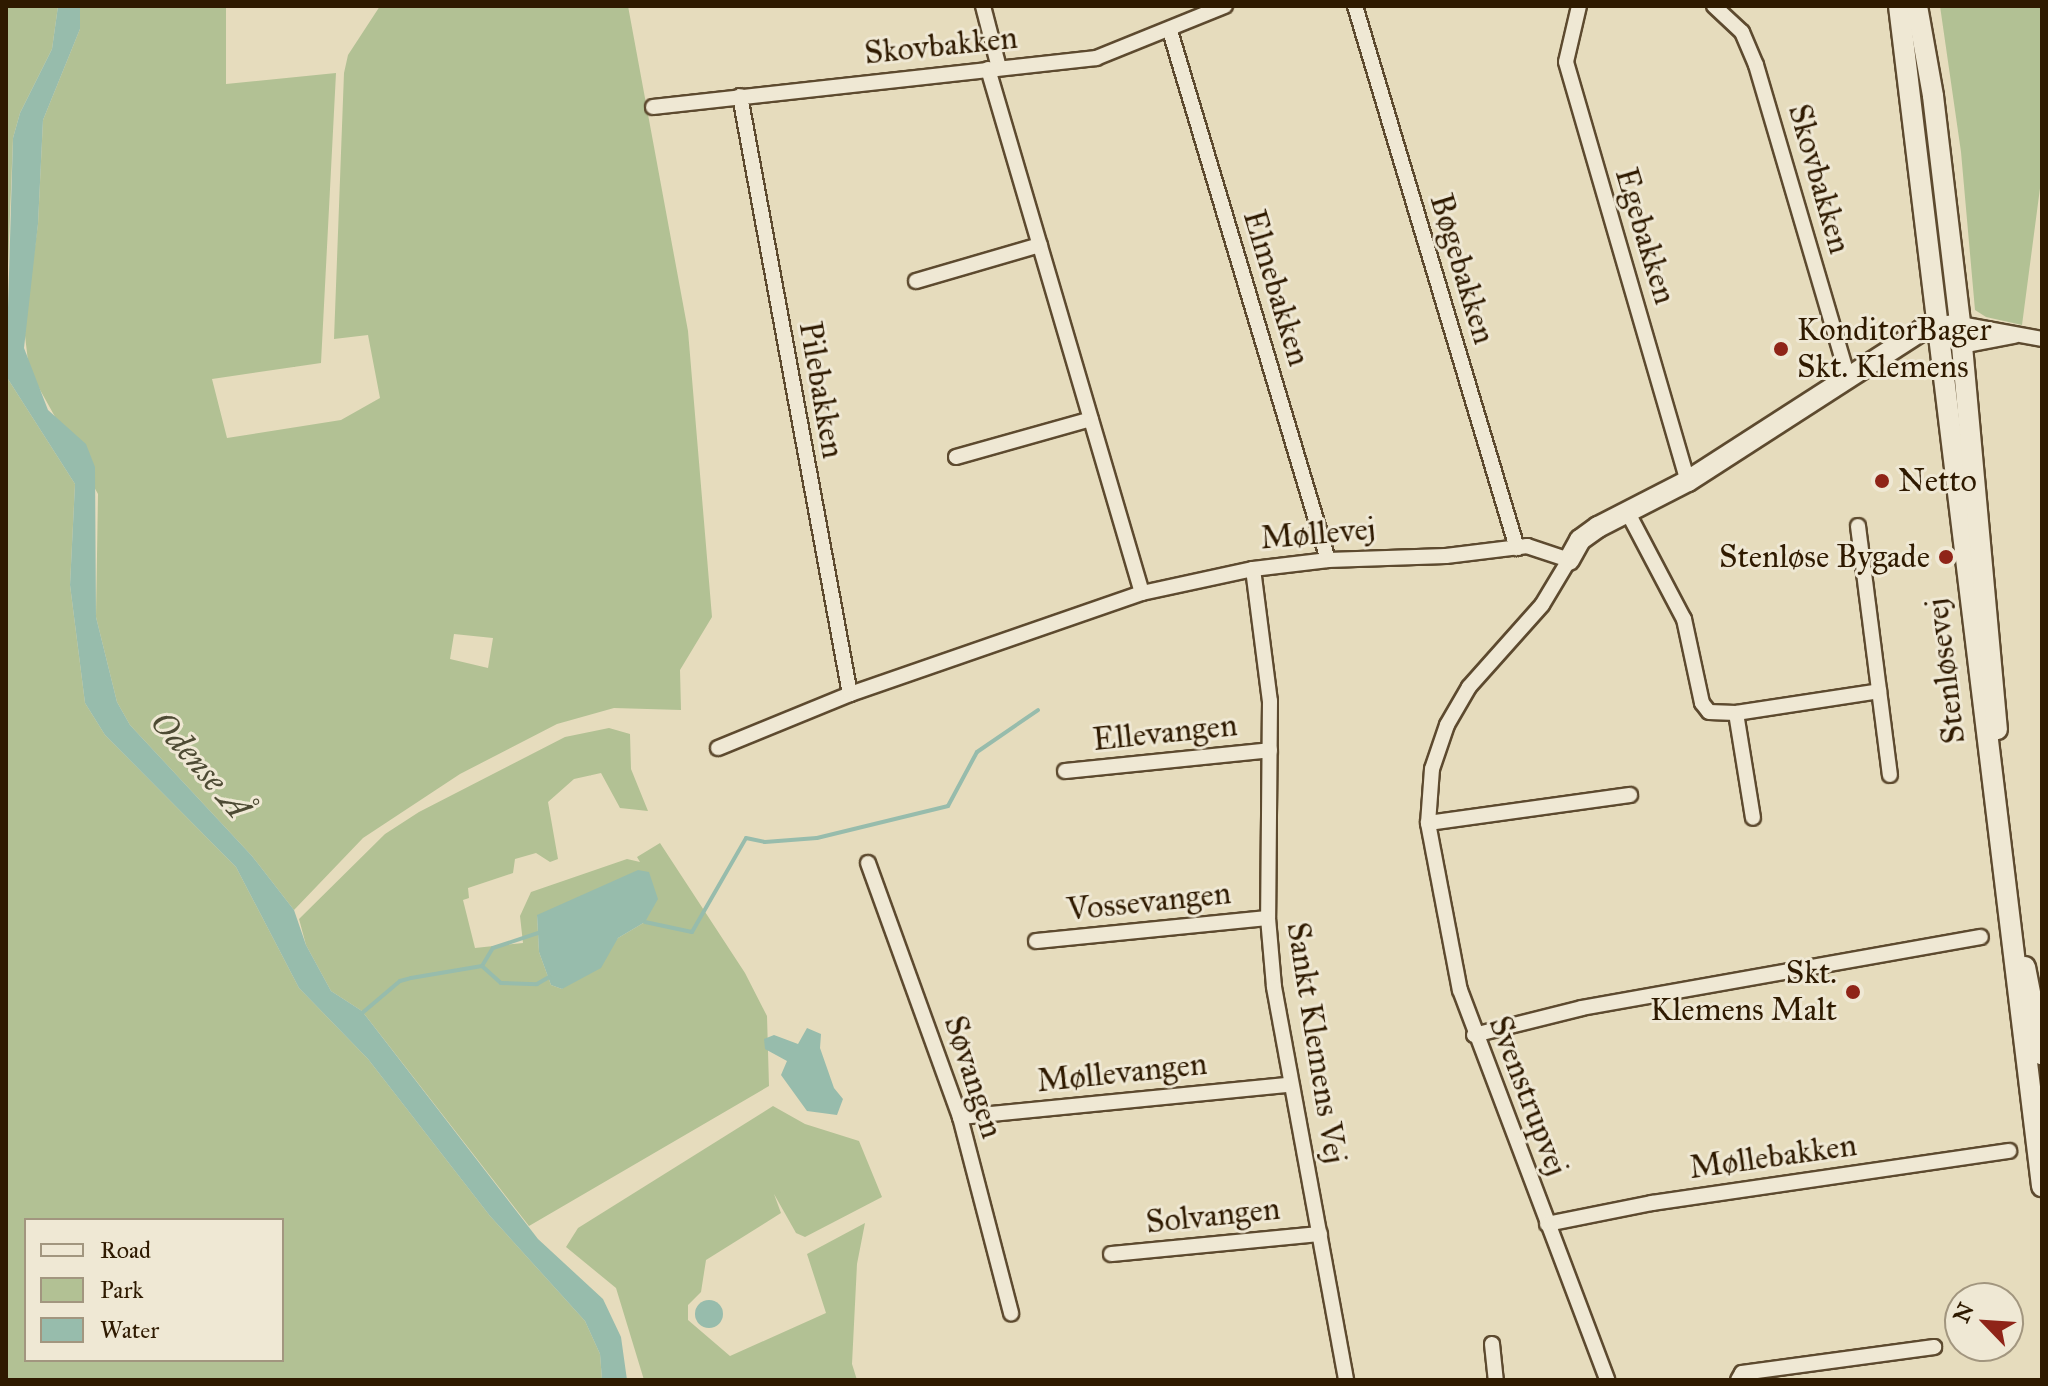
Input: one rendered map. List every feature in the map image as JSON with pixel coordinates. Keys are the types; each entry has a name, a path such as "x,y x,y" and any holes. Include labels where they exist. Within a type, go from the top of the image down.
{"street":[{"path":"983,6 994,69 1040,245 1142,593"},
{"name":"Skovbakken","path":"653,107 1096,58 1170,31 1225,6"},
{"name":"Bøgebakken","path":"1355,6 1517,548"},
{"name":"Egebakken","path":"1579,6 1566,62 1688,481"},
{"name":"Skovbakken","path":"1714,6 1742,32 1756,65 1849,380"},
{"name":"Stenløsevej","path":"1899,6 1947,340 2007,851 2042,1054"},
{"path":"1917,6 1933,96 1960,324 1947,340"},
{"name":"Elmebakken","path":"1170,31 1328,560"},
{"name":"Pilebakken","path":"740,96 850,694"},
{"path":"916,281 1040,245"},
{"path":"1960,324 2042,339"},
{"path":"1569,560 1580,540 1688,481 1887,357 1947,340 2015,336"},
{"name":"Stenløsevej","path":"1947,340 2042,1186"},
{"path":"956,457 1091,419"},
{"path":"1628,513 1684,619 1702,703 1709,712 1736,713 1879,691"},
{"path":"1858,526 1890,775"},
{"name":"Møllevej","path":"718,748 850,694 1142,593 1253,569 1328,560 1517,548 1548,549 1569,560"},
{"name":"Svenstrupvej","path":"1569,560 1542,605 1469,687 1447,725 1432,769 1428,823 1460,990 1474,1035 1607,1380"},
{"name":"Sankt Klemens Vej","path":"1253,569 1270,750 1268,918 1289,1085 1320,1234 1342,1380"},
{"path":"1736,713 1753,818"},
{"name":"Ellevangen","path":"1065,771 1270,750"},
{"path":"1428,823 1630,795"},
{"name":"Søvangen","path":"868,863 960,1117 1011,1313"},
{"name":"Vossevangen","path":"1036,941 1268,918"},
{"path":"1474,1035 1582,1008 1981,937"},
{"name":"Møllevangen","path":"960,1117 1289,1085"},
{"name":"Møllebakken","path":"1547,1224 1652,1203 2009,1151"},
{"name":"Solvangen","path":"1111,1254 1320,1234"},
{"path":"1492,1344 1496,1380"},
{"path":"1738,1380 1742,1373 1934,1347"}],"green space":[{"path":"6,6 58,6 52,49 20,113 13,138 6,317"},
{"path":"80,6 226,6 226,84 336,73 321,363 212,379 227,438 341,420 380,398 368,335 334,339 344,73 348,55 380,6 628,6 688,331 712,617 680,670 681,710 614,708 557,724 460,774 363,838 294,910 252,856 130,725 117,702 96,617 98,494 29,370 24,327 38,224 43,120 80,29","holes":["454,634 493,638 488,668 450,659"]},
{"path":"1940,6 2042,6 2042,173 2022,325 1986,317 1975,310 1961,152"},
{"path":"6,376 75,484 70,585 85,703 105,735 236,867 299,988 368,1059 490,1216 585,1321 600,1354 602,1380 6,1380"},
{"path":"609,728 630,734 631,769 648,811 620,808 601,773 574,779 548,802 558,859 550,862 536,853 515,859 513,873 468,888 469,898 463,900 475,948 523,943 520,916 531,892 627,859 640,862 637,857 660,843 745,973 767,1016 769,1086 529,1226 362,1011 331,991 306,945 299,919 385,834 419,812 565,737","holes":["537,915 645,922 618,938 562,989 551,985 539,952"]},
{"path":"773,1106 805,1124 859,1141 882,1197 805,1237 796,1233 774,1194 781,1213 706,1260 701,1292 688,1305 688,1320 730,1356 826,1313 807,1254 865,1223 857,1264 852,1364 857,1380 644,1380 616,1288 566,1247 578,1228"}],"water":[{"path":"58,6 80,6 80,29 43,120 38,224 24,348 48,410 86,444 95,467 96,617 117,702 130,725 252,856 294,910 306,945 331,991 362,1011 538,1239 603,1299 621,1337 627,1380 602,1380 600,1354 585,1321 490,1216 368,1059 299,988 236,867 105,735 85,703 70,585 75,484 6,376 13,138 20,113 52,49"},
{"path":"638,870 649,872 658,899 645,922 618,938 601,968 562,989 551,985 539,952 537,915"},
{"path":"807,1028 821,1034 820,1048 834,1088 843,1099 837,1115 807,1111 781,1075 787,1061 765,1049 764,1039 774,1035 798,1044"},
{"path":"709,1300 719,1304 723,1314 719,1324 709,1328 699,1324 695,1314 699,1304"}],"waterway":[{"path":"645,922 692,932 746,838 765,842 817,838 948,806 977,752 1038,710"},
{"path":"482,966 493,948 538,933"},
{"path":"361,1014 400,981 411,978 482,966 501,983 537,984 549,977"}],"place":[{"name":"KonditorBager Skt. Klemens","path":"1781,349"},
{"name":"Netto","path":"1882,481"},
{"name":"Stenløse Bygade","path":"1946,557"},
{"name":"Skt. Klemens Malt","path":"1853,992"}],"water label":[{"name":"Odense Å","path":"201,765"}]}
